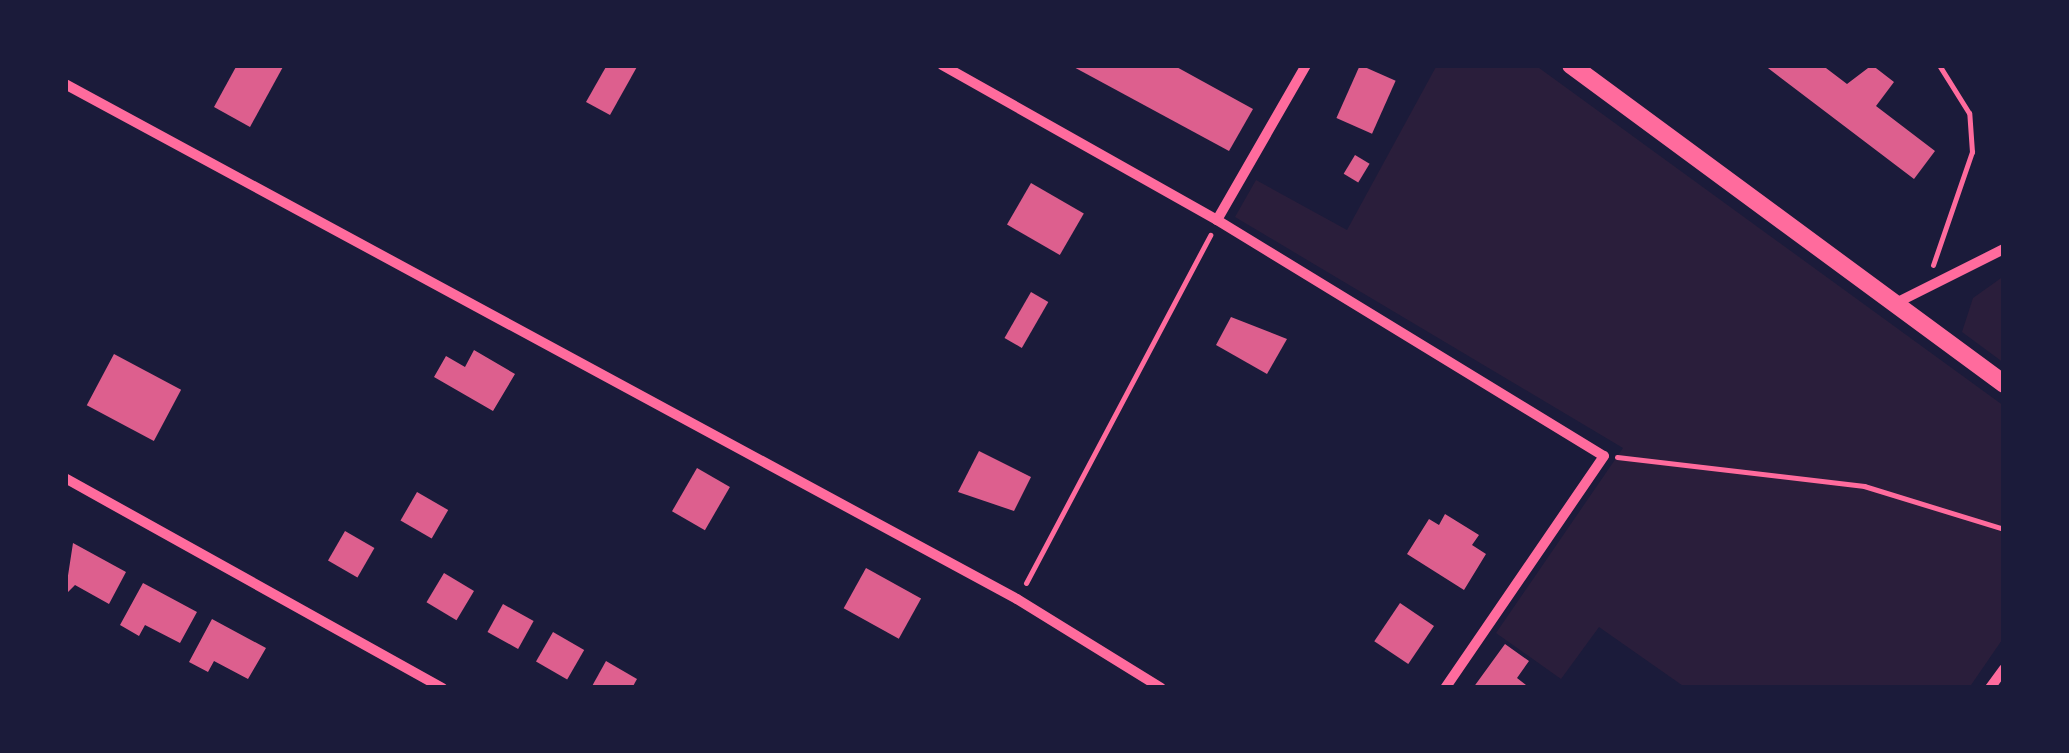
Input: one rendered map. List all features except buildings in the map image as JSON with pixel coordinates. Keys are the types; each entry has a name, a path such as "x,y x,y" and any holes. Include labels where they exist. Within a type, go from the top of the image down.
{"street":[{"path":"942,65 1217,220 1604,456 1445,688"},
{"path":"1217,220 1306,65"},
{"path":"1571,65 2004,384"},
{"path":"65,84 1017,600 1160,688"},
{"path":"1896,303 2004,250"},
{"path":"65,478 442,688"},
{"path":"1990,688 2004,668"}],"path":[{"path":"1924,286 1972,152 1969,113 1939,65"},
{"path":"1017,600 1217,220"},
{"path":"1604,456 1864,486 2004,530"}],"shaded area":[{"path":"1437,65 1535,65 2004,406 2004,637 1969,688 1686,688 1599,627 1561,679 1496,633 1623,448 1235,217 1256,180 1347,230"},
{"path":"2004,276 2004,363 1962,332 1973,298"}]}
